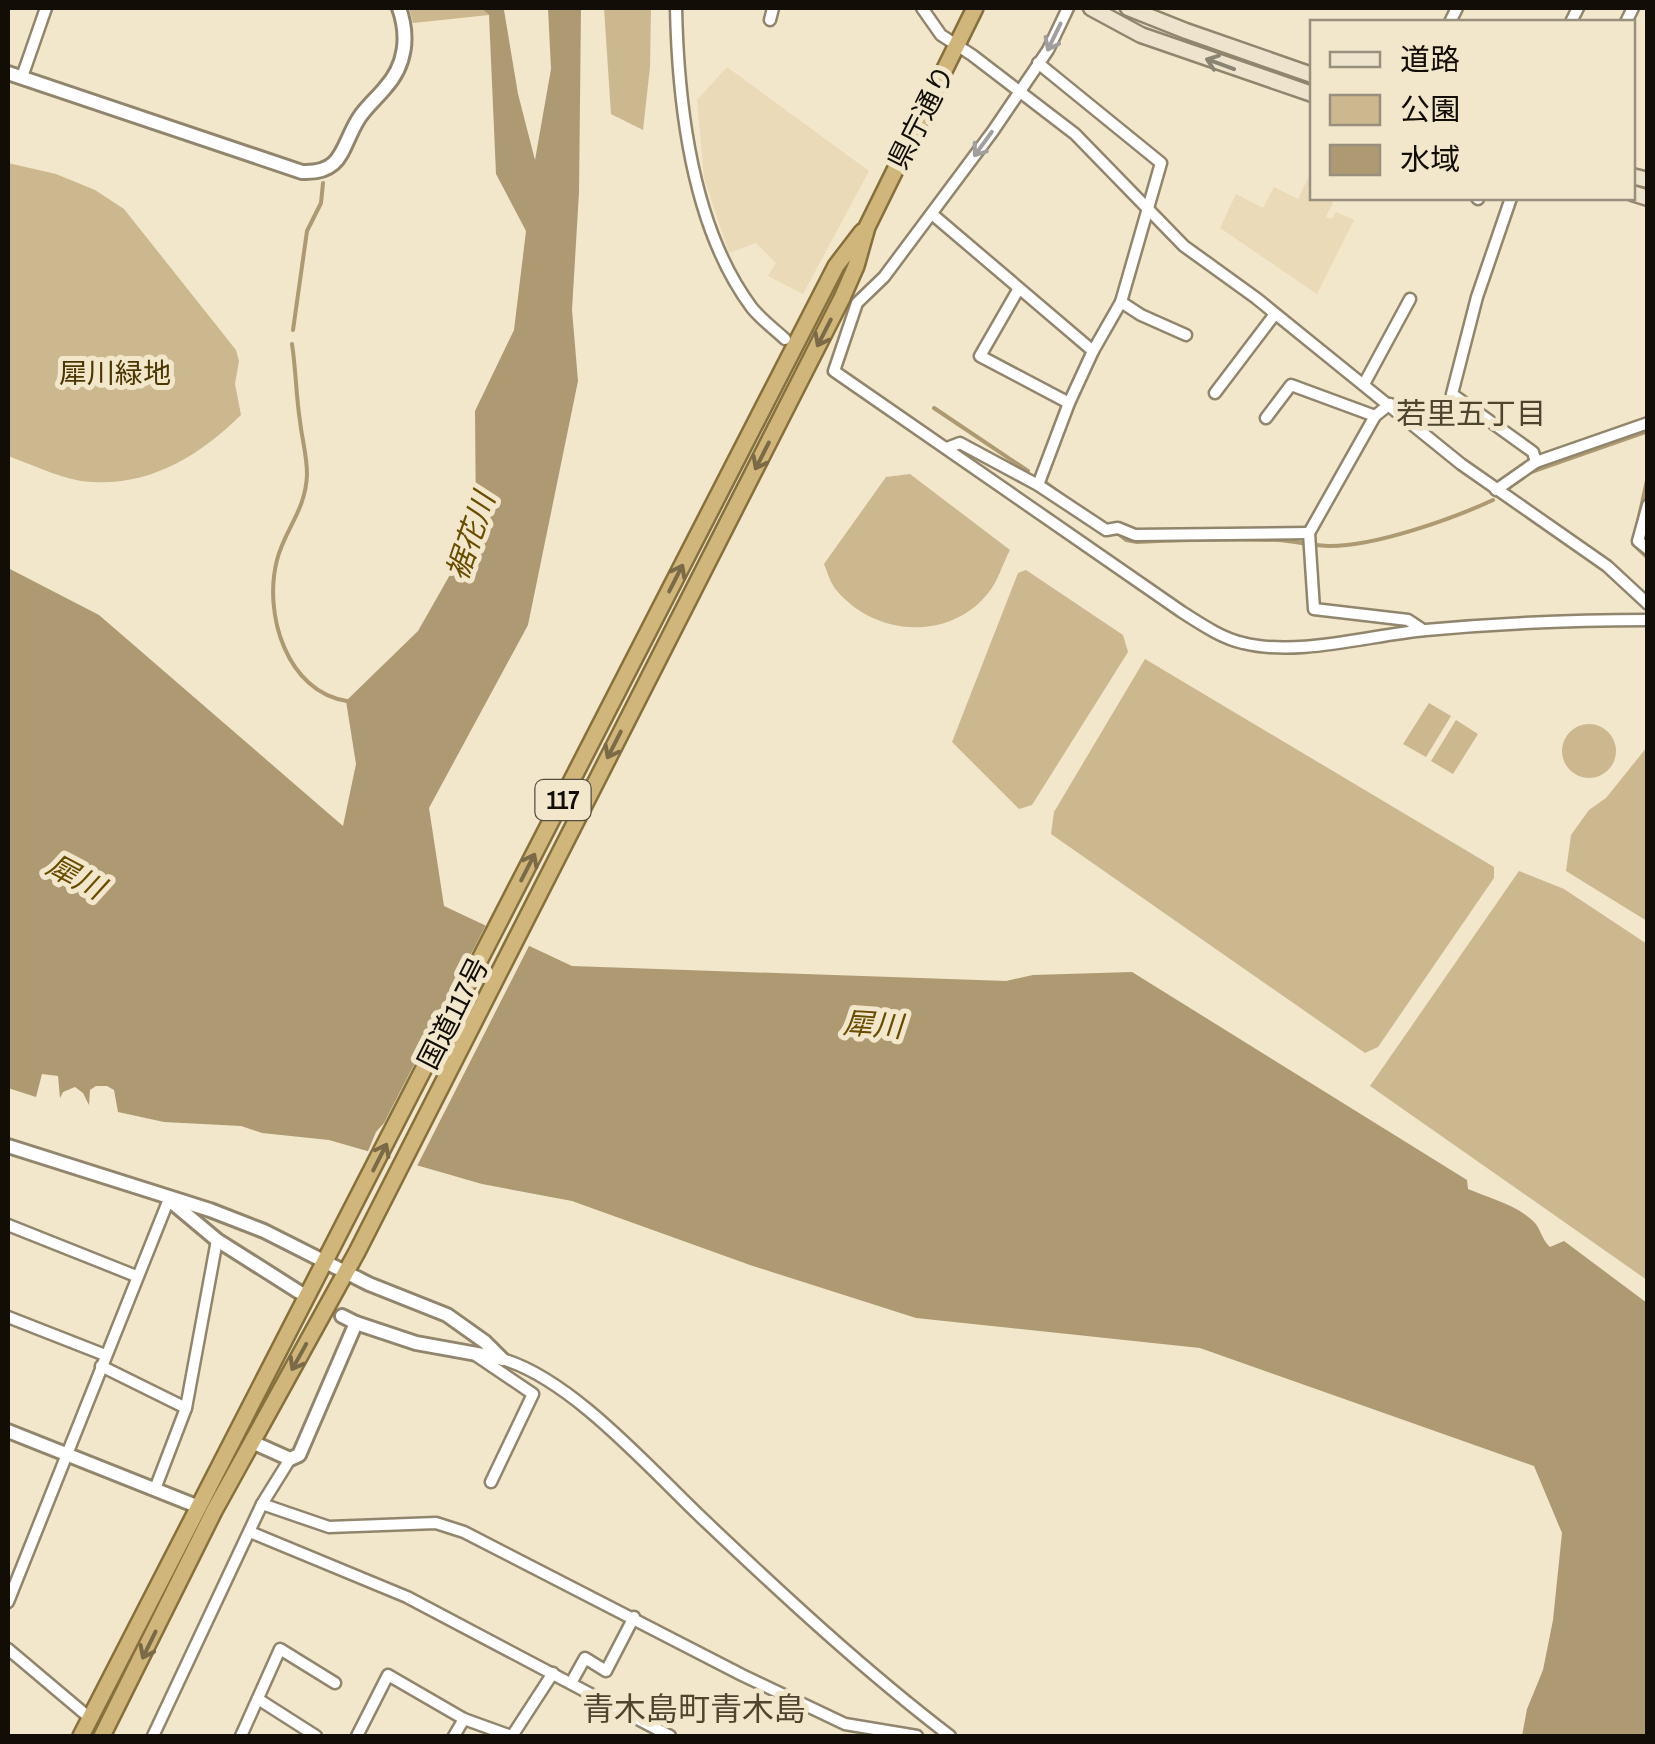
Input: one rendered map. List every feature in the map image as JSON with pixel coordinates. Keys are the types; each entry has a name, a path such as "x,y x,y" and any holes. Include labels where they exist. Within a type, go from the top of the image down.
{"highway":[{"name":"県庁通り","path":"824,289 866,227 975,8"},
{"name":"県庁通り","path":"850,301 866,227"},
{"name":"国道117号","path":"81,1736 824,289"},
{"name":"国道117号","path":"102,1736 214,1511 357,1252 806,369 850,301"}],"main road":[{"path":"1090,8 1141,34 1310,93"},
{"path":"1128,8 1310,74"}],"street":[{"path":"22,77 46,8"},
{"path":"8,72 302,172 318,172 333,165 359,117 389,85 405,52 406,37 399,8"},
{"path":"676,8 679,67 693,166 714,244 754,311 785,339"},
{"path":"770,20 773,8"},
{"path":"922,8 941,35 1093,150 1184,246 1496,490 1607,566 1648,604"},
{"path":"850,301 873,290 932,214 1038,63 1068,8"},
{"path":"1038,63 1161,163 1121,302 1092,351 1038,485"},
{"path":"1509,200 1452,394 1533,452 1536,462"},
{"path":"932,214 1092,351"},
{"path":"824,289 850,301"},
{"path":"1018,290 980,356 1069,403"},
{"path":"1364,384 1410,299"},
{"path":"850,301 834,371 1182,612 1230,638 1274,647 1548,620 1648,620"},
{"path":"1121,302 1186,334"},
{"path":"1214,393 1275,314"},
{"path":"1266,418 1291,385 1375,416"},
{"path":"1390,404 1375,416 1309,540 1314,609 1408,620 1422,630"},
{"path":"1496,490 1536,462 1648,423"},
{"path":"947,448 960,443 1112,529 1136,535 1309,540"},
{"path":"1648,505 1638,542 1648,549"},
{"path":"8,1146 228,1217 447,1315 502,1359"},
{"path":"169,1199 218,1240 298,1292"},
{"path":"8,1602 169,1199"},
{"path":"8,1225 136,1276"},
{"path":"155,1489 186,1408 218,1240"},
{"path":"342,1316 416,1343 502,1359 531,1371 607,1427 802,1612 950,1736"},
{"path":"8,1318 103,1360 186,1408"},
{"path":"153,1736 262,1504 290,1459 298,1455 356,1323"},
{"path":"472,1353 533,1394 492,1482"},
{"path":"8,1431 199,1507"},
{"path":"252,1442 290,1459"},
{"path":"262,1504 329,1527 436,1524 464,1532 845,1724 913,1735"},
{"path":"250,1532 406,1596 670,1736"},
{"path":"572,1683 585,1658 606,1671 634,1617"},
{"path":"8,1649 91,1719"},
{"path":"241,1736 280,1649 336,1683"},
{"path":"356,1736 388,1675 464,1719 511,1736 552,1673"},
{"path":"258,1698 316,1736"},
{"path":"454,1736 464,1719"}],"shaded area":[{"path":"727,67 869,171 803,294 768,276 776,263 756,243 729,253 704,178 697,100"},
{"path":"1310,174 1310,200 1334,200 1326,217 1332,219 1336,212 1354,220 1317,294 1220,228 1236,194 1263,208 1274,187 1298,199"}],"green space":[{"path":"409,8 481,8 489,15 413,23"},
{"path":"604,8 651,8 643,130 611,114"},
{"name":"犀川緑地","path":"8,163 56,174 95,190 124,209 236,350 239,361 235,384 241,415 207,445 149,475 105,482 72,479 8,456"},
{"path":"910,474 1010,550 992,588 973,608 935,625 893,625 873,618 838,592 824,564 886,477"},
{"path":"1026,570 1123,635 1128,652 1032,805 1019,809 952,742 1018,573"},
{"path":"1145,659 1494,867 1494,878 1378,1047 1365,1053 1051,834 1054,812"},
{"path":"1429,703 1451,716 1426,757 1403,744"},
{"path":"1456,720 1478,734 1453,774 1431,761"},
{"path":"1589,724 1608,732 1616,751 1608,770 1589,778 1570,770 1562,751 1570,732"},
{"path":"1647,747 1647,921 1566,871 1571,835"},
{"path":"1519,871 1564,889 1647,944 1647,1280 1370,1086"}],"water":[{"name":"犀川","path":"481,8 504,10 518,94 535,160 551,69 548,8 581,8 579,192 572,310 578,381 528,625 429,808 444,906 572,966 1006,981 1033,975 1132,972 1467,1180 1468,1189 1526,1215 1550,1247 1564,1241 1647,1303 1647,1736 1522,1736 1527,1709 1543,1670 1553,1620 1562,1533 1534,1466 1200,1348 916,1318 750,1265 572,1201 482,1184 329,1140 262,1133 241,1126 164,1122 118,1112 114,1090 107,1086 90,1090 89,1105 75,1087 63,1092 60,1098 58,1076 42,1074 36,1097 8,1088 8,568 99,615 343,826 356,764 346,701 418,631 476,529 475,411 514,330 526,231 496,174 489,15"}],"pier":[{"path":"488,921 531,942 415,1170 366,1156 376,1132"}],"waterway":[{"path":"293,330 307,231 321,203 323,183"},
{"path":"292,344 307,474 303,498 277,560 277,626 295,667 309,683 326,695 347,701"},
{"path":"934,408 1028,471"},
{"path":"1531,472 1648,431"},
{"path":"1648,476 1633,544 1648,558"},
{"path":"1045,482 1078,506"},
{"path":"1115,531 1126,540 1137,542 1259,540 1349,545 1413,530 1493,500"}],"district":[{"name":"若里五丁目","path":"1471,413"},
{"name":"青木島町青木島","path":"694,1708"}],"water label":[{"name":"裾花川","path":"470,536"}]}
